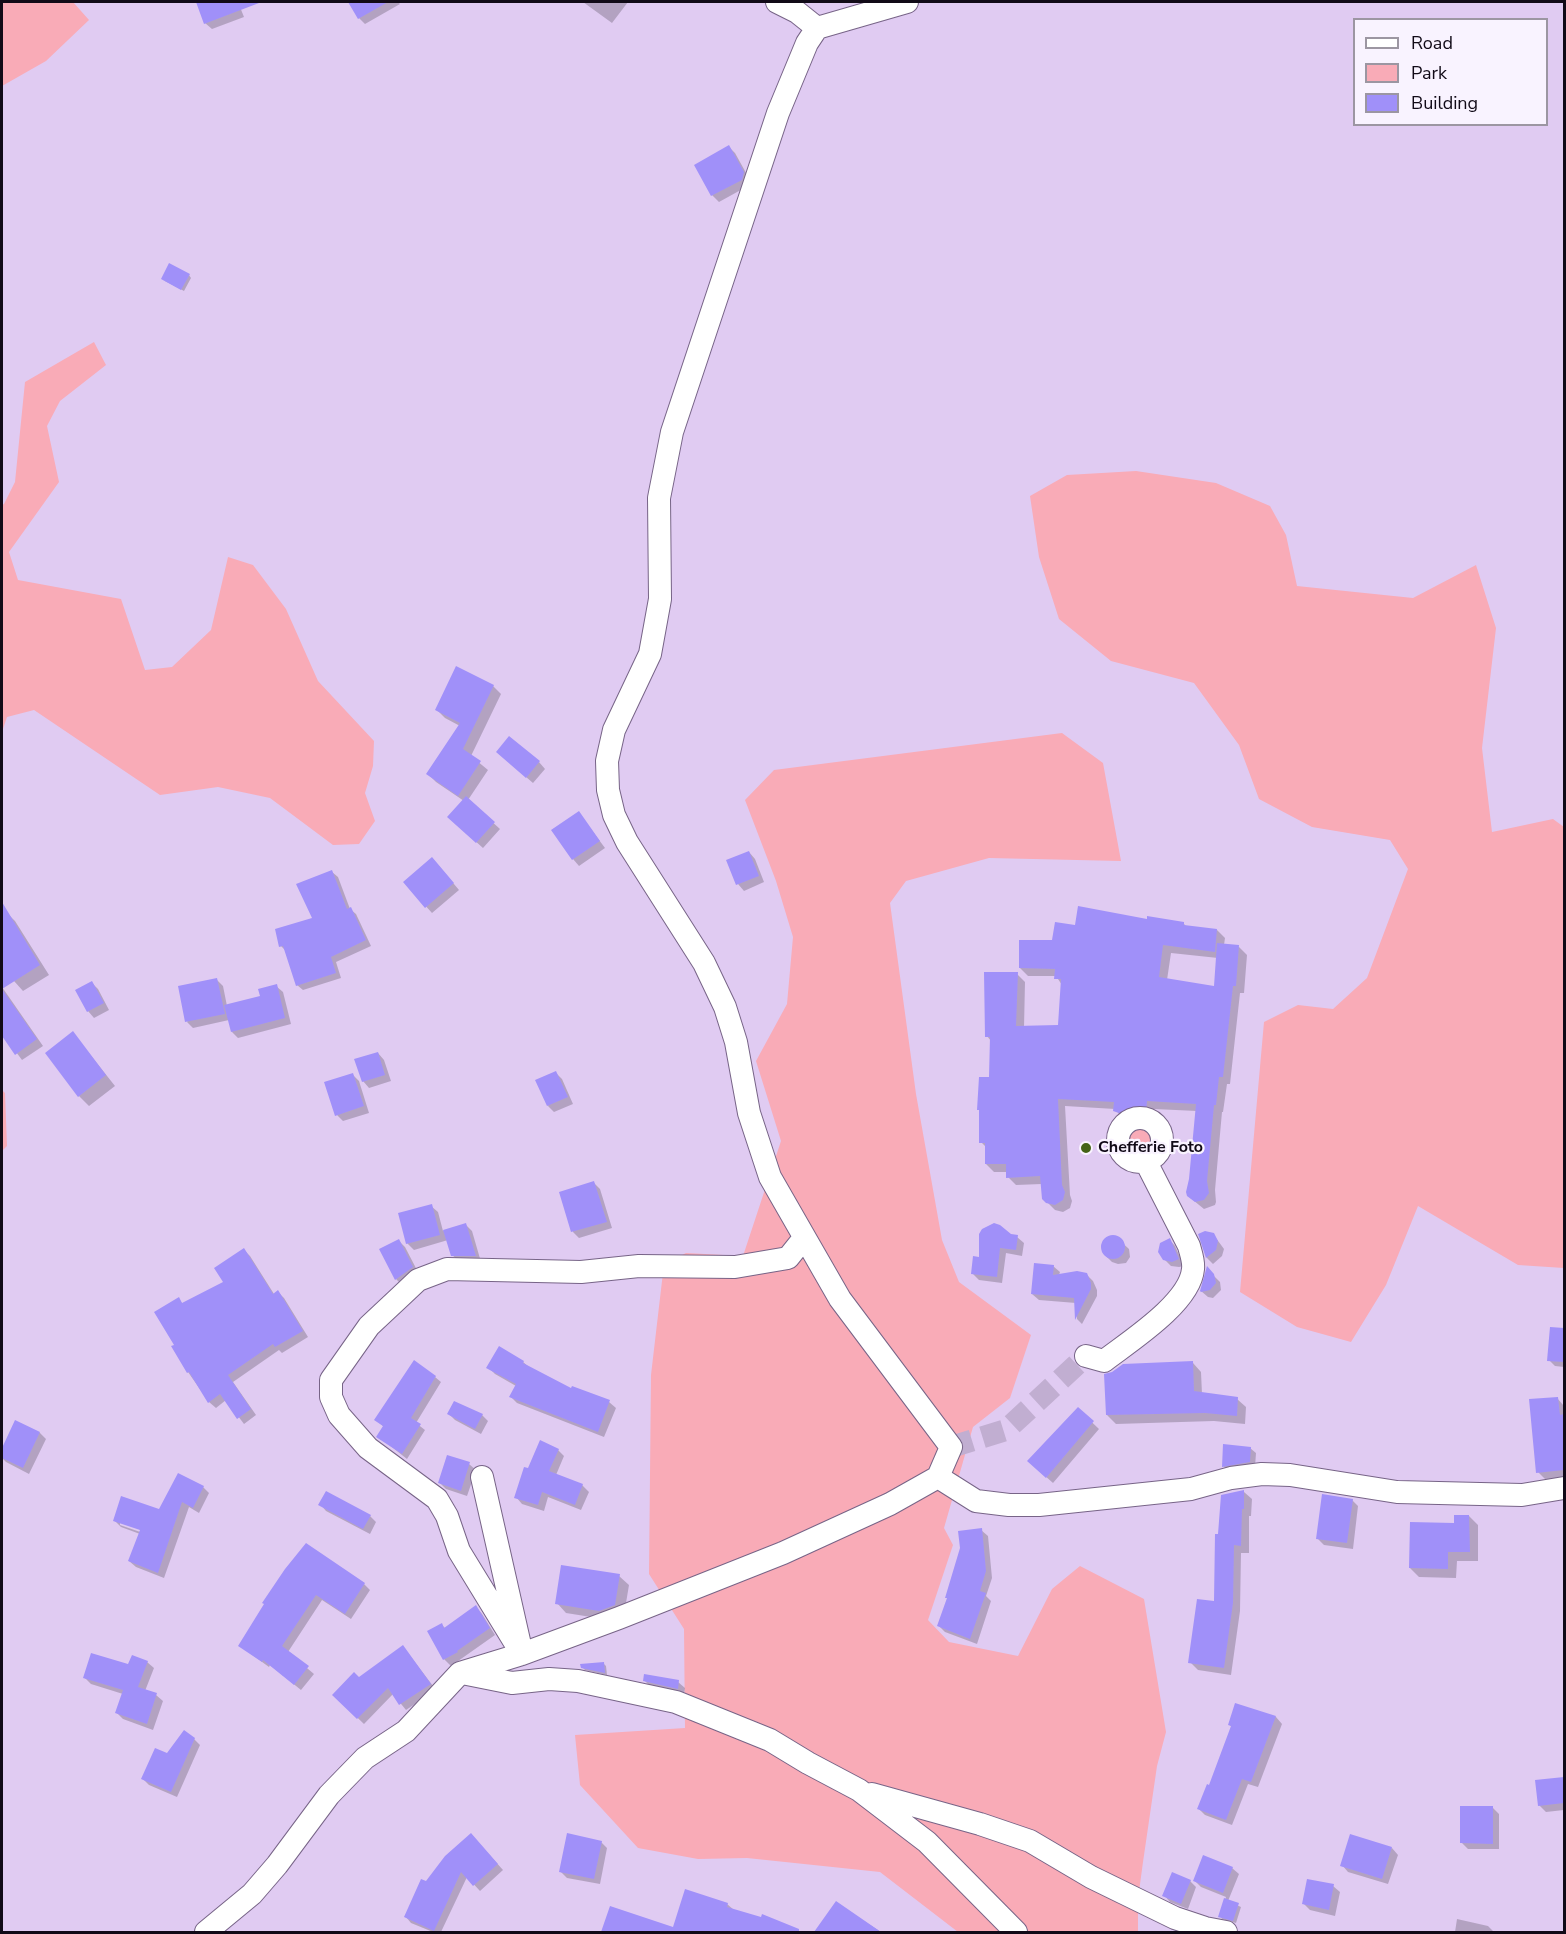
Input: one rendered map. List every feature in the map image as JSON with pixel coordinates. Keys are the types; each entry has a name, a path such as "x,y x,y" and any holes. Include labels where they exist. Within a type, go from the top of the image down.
{"street":[{"path":"777,2 797,12 817,28"},
{"path":"206,1932 252,1894 265,1880 329,1795 365,1758 406,1731 460,1673 522,1654 619,1618 783,1553 890,1504 938,1477 951,1448 840,1299 770,1177 749,1113 736,1042 725,1007 704,963 627,842 614,815 608,790 607,761 614,730 650,654 660,599 659,498 672,432 778,113 807,43 817,28 907,2"},
{"path":"1086,1356 1104,1361 1164,1315 1183,1294 1193,1271 1193,1258 1189,1246 1146,1162"},
{"path":"522,1654 459,1551 447,1516 437,1499 368,1448 339,1416 331,1397 330,1380 369,1326 418,1280 447,1269 581,1272 639,1266 735,1267 788,1258 804,1238"},
{"path":"938,1477 976,1501 1009,1505 1040,1505 1191,1489 1231,1478 1262,1474 1290,1475 1397,1492 1522,1495 1564,1488"},
{"path":"482,1478 522,1654"},
{"path":"460,1673 512,1683 549,1679 578,1681 676,1702 770,1740 859,1790 927,1842 1016,1932"},
{"path":"859,1790 980,1824 1030,1841 1092,1877 1175,1918 1204,1928 1227,1932"}],"green space":[{"path":"2,2 73,2 89,20 46,61 2,86"},
{"path":"94,342 106,365 60,401 47,426 59,482 9,552 18,580 121,599 145,670 172,667 211,630 228,557 253,565 286,609 318,681 374,741 373,766 365,793 375,821 359,844 333,845 270,798 218,787 160,795 34,710 7,717 2,732 2,505 15,482 25,382"},
{"path":"1136,471 1216,483 1270,506 1286,535 1297,586 1413,598 1476,565 1496,628 1482,748 1492,832 1553,819 1564,827 1564,1268 1518,1265 1418,1206 1386,1285 1351,1342 1297,1327 1240,1292 1264,1022 1298,1005 1333,1009 1367,978 1408,869 1390,840 1312,827 1259,799 1239,745 1194,683 1111,661 1059,619 1039,557 1030,496 1067,475"},
{"path":"1062,733 1103,763 1121,861 989,858 906,881 890,903 916,1094 942,1240 959,1282 1031,1335 1010,1398 973,1427 944,1528 953,1545 928,1620 949,1642 1018,1656 1052,1589 1080,1566 1144,1599 1166,1732 1157,1766 1143,1862 1138,1899 1138,1932 958,1932 880,1872 747,1858 698,1859 638,1848 580,1785 575,1735 685,1728 684,1629 649,1574 651,1375 664,1264 686,1253 743,1256 781,1141 756,1061 787,1004 793,937 776,881 745,800 774,770"},
{"path":"2,1090 5,1093 7,1146 2,1151"},
{"path":"1140,1129 1148,1132 1151,1140 1148,1148 1140,1151 1132,1148 1129,1140 1132,1132"}],"building":[{"path":"196,2 259,2 259,3 204,24"},
{"path":"348,2 388,2 358,19"},
{"path":"729,145 744,172 742,180 711,196 694,165"},
{"path":"169,263 190,274 181,290 161,279"},
{"path":"456,666 494,685 463,749 481,761 458,796 426,774 460,723 435,710"},
{"path":"509,736 540,761 526,778 496,752"},
{"path":"466,796 495,822 476,843 447,817"},
{"path":"579,811 600,841 572,860 551,830"},
{"path":"749,851 759,876 736,885 726,860"},
{"path":"432,857 454,883 425,908 403,882"},
{"path":"332,870 347,909 351,907 366,940 331,957 336,973 296,986 283,946 279,947 275,929 312,918 296,884"},
{"path":"2,902 40,965 2,989"},
{"path":"1078,906 1217,929 1215,952 1163,945 1159,977 1214,986 1217,943 1239,945 1236,986 1233,986 1223,1077 1219,1077 1216,1105 1214,1105 1207,1181 1209,1193 1204,1200 1195,1202 1187,1196 1186,1192 1196,1104 1147,1101 1146,1113 1131,1117 1113,1111 1114,1102 1058,1099 1062,1185 1065,1192 1063,1200 1055,1205 1046,1203 1042,1199 1040,1176 1006,1178 1006,1164 985,1164 985,1143 979,1143 979,1110 977,1110 979,1077 989,1077 990,1037 985,1037 984,972 1018,972 1016,1026 1058,1025 1061,979 1054,979 1055,969 1019,968 1019,940 1052,940 1055,922 1075,925"},
{"path":"217,978 225,1014 185,1022 178,986"},
{"path":"92,981 104,1003 87,1012 75,990"},
{"path":"277,984 285,1018 231,1032 224,1005 260,996 258,989"},
{"path":"2,989 37,1039 15,1055 2,1036"},
{"path":"73,1031 106,1075 78,1097 45,1053"},
{"path":"378,1052 385,1075 362,1082 354,1059"},
{"path":"556,1071 568,1097 547,1106 535,1080"},
{"path":"353,1073 364,1106 335,1116 324,1082"},
{"path":"594,1181 607,1222 571,1232 559,1192"},
{"path":"432,1204 440,1235 406,1244 398,1213"},
{"path":"466,1223 476,1256 451,1256 443,1230"},
{"path":"994,1223 1011,1234 1018,1235 1016,1250 1000,1248 997,1277 971,1274 973,1256 979,1257 979,1234 982,1229"},
{"path":"1205,1231 1214,1233 1218,1241 1216,1250 1206,1258 1198,1234"},
{"path":"1113,1235 1118,1236 1124,1242 1124,1252 1118,1258 1113,1259 1108,1258 1102,1252 1101,1247 1102,1242 1108,1236"},
{"path":"1170,1238 1179,1259 1172,1262 1163,1260 1158,1252 1160,1243"},
{"path":"399,1239 413,1267 395,1280 379,1249"},
{"path":"244,1248 273,1294 278,1290 303,1331 275,1347 273,1344 228,1375 251,1409 237,1419 220,1394 208,1403 189,1372 187,1373 171,1346 174,1345 154,1312 179,1297 182,1303 223,1282 214,1268"},
{"path":"1034,1263 1054,1265 1053,1275 1077,1271 1087,1273 1091,1289 1075,1320 1074,1298 1031,1294"},
{"path":"1207,1266 1214,1274 1216,1283 1210,1290 1201,1292 1200,1291"},
{"path":"1550,1327 1564,1328 1564,1362 1547,1361"},
{"path":"499,1346 524,1361 523,1363 571,1388 572,1386 610,1400 598,1432 509,1397 516,1384 486,1368"},
{"path":"414,1360 436,1376 411,1418 421,1424 402,1454 376,1437 383,1426 374,1420"},
{"path":"1193,1361 1194,1391 1238,1397 1237,1416 1205,1413 1106,1415 1104,1374 1112,1372 1123,1364"},
{"path":"1558,1397 1560,1415 1564,1414 1564,1470 1536,1473 1529,1399"},
{"path":"454,1401 483,1414 475,1429 447,1414"},
{"path":"1078,1407 1094,1421 1046,1478 1027,1461"},
{"path":"15,1420 40,1432 23,1468 2,1458 2,1448"},
{"path":"540,1440 559,1449 549,1471 583,1484 575,1505 542,1492 538,1505 514,1498 524,1467 528,1468"},
{"path":"1223,1444 1251,1447 1250,1462 1222,1467"},
{"path":"447,1455 470,1462 461,1491 438,1483"},
{"path":"178,1473 204,1486 193,1508 182,1502 158,1573 128,1561 140,1530 113,1521 121,1496 159,1509"},
{"path":"1244,1490 1241,1546 1234,1545 1233,1603 1224,1668 1188,1663 1197,1599 1214,1601 1215,1534 1218,1534 1221,1495"},
{"path":"326,1491 371,1515 363,1529 318,1505"},
{"path":"1322,1494 1353,1499 1347,1543 1316,1539"},
{"path":"1454,1515 1469,1515 1470,1552 1448,1552 1448,1569 1409,1568 1410,1522 1454,1523"},
{"path":"982,1528 986,1571 980,1591 986,1593 970,1639 937,1626 960,1548 958,1531"},
{"path":"306,1543 365,1583 345,1614 316,1595 282,1646 309,1666 294,1685 263,1660 262,1662 238,1646 264,1604 262,1603"},
{"path":"561,1565 620,1574 615,1605 599,1611 555,1604"},
{"path":"476,1605 490,1628 458,1652 443,1660 427,1631 442,1623 444,1628"},
{"path":"403,1645 431,1684 399,1705 388,1688 357,1719 332,1695 354,1672 359,1677"},
{"path":"91,1653 128,1664 132,1655 148,1661 138,1687 157,1693 147,1724 115,1713 123,1690 83,1678"},
{"path":"604,1662 605,1673 581,1668 580,1664"},
{"path":"644,1674 679,1680 678,1689 643,1681"},
{"path":"1235,1703 1276,1716 1251,1782 1242,1779 1226,1820 1197,1809 1207,1784 1209,1785 1231,1726 1228,1725"},
{"path":"184,1730 195,1738 171,1792 141,1779 155,1748 167,1753"},
{"path":"1564,1777 1564,1803 1538,1806 1535,1780"},
{"path":"1460,1806 1493,1806 1493,1844 1460,1843"},
{"path":"471,1833 498,1864 473,1886 461,1872 434,1931 404,1917 421,1879 426,1881 445,1856"},
{"path":"567,1833 602,1841 594,1879 559,1872"},
{"path":"1350,1834 1392,1847 1382,1879 1340,1866"},
{"path":"1203,1855 1233,1867 1223,1893 1193,1881"},
{"path":"1172,1872 1191,1880 1181,1904 1162,1896"},
{"path":"1307,1879 1334,1884 1329,1910 1302,1904"},
{"path":"685,1889 728,1903 727,1907 761,1917 762,1914 799,1929 799,1932 601,1932 610,1906 673,1927"},
{"path":"1224,1898 1239,1903 1233,1921 1218,1917"},
{"path":"836,1901 881,1932 814,1932"}],"tunnel":[{"path":"951,1447 1006,1430 1086,1356"}],"place":[{"name":"Chefferie Foto","path":"1086,1148"}]}
